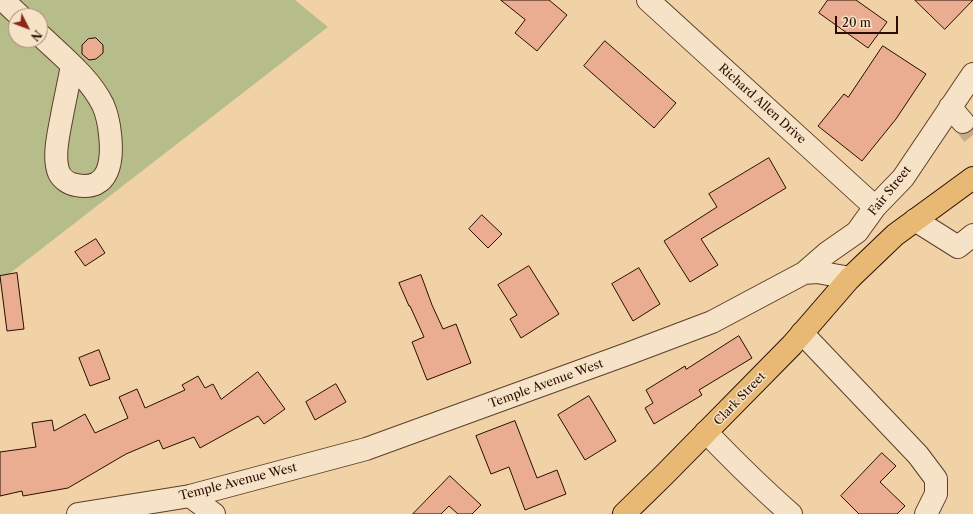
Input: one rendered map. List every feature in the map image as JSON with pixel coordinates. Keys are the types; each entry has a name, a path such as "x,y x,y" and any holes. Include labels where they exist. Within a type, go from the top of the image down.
{"main road":[{"path":"850,278 895,235 973,178"},
{"name":"Clark Street","path":"624,514 664,476 786,351 850,278"}],"street":[{"path":"3,0 12,8"},
{"name":"Richard Allen Drive","path":"648,0 876,207"},
{"path":"48,43 72,66 89,84 102,104 106,114 112,148 109,167 101,181 93,185 83,187 73,185 64,180 59,173 56,161 57,141 72,66"},
{"name":"Fair Street","path":"804,273 827,253 857,232 876,207 903,178 956,115 973,74"},
{"path":"915,220 958,247 973,235"},
{"name":"Temple Avenue West","path":"78,514 190,496 366,449 712,322 804,273 817,272 850,278"},
{"path":"802,334 918,455 936,479 936,494 926,514"},
{"path":"706,432 774,500 791,514"},
{"path":"190,496 214,514"}],"green space":[{"path":"0,0 295,0 328,27 0,281"}],"building":[{"path":"501,0 549,0 567,15 537,51 515,33 525,20"},
{"path":"828,0 856,0 887,22 868,48 819,13"},
{"path":"915,0 973,0 945,29"},
{"path":"96,38 103,45 103,53 96,59 89,60 82,54 82,45 88,39"},
{"path":"605,41 676,103 654,128 584,66"},
{"path":"883,46 926,74 896,119 862,161 818,126 844,94 848,97"},
{"path":"769,158 786,188 701,239 718,265 690,282 664,241 717,207 709,194"},
{"path":"482,215 502,234 488,248 469,229"},
{"path":"96,239 105,253 85,266 75,252"},
{"path":"529,266 559,314 521,338 510,319 517,315 498,285"},
{"path":"639,268 660,304 633,321 612,284"},
{"path":"17,273 24,329 7,331 0,276"},
{"path":"421,275 443,329 456,324 471,363 427,380 412,342 424,337 399,283"},
{"path":"739,336 752,358 699,390 702,395 654,424 645,408 653,403 646,390 685,366 686,369"},
{"path":"99,350 110,379 90,386 79,358"},
{"path":"258,372 285,409 264,424 258,416 200,448 194,437 163,449 159,440 126,454 68,488 23,496 22,491 0,496 0,452 36,447 32,423 52,420 54,431 85,414 95,433 128,418 119,397 137,389 145,408 185,390 182,385 198,376 205,388 213,384 221,399"},
{"path":"336,384 346,402 315,420 306,402"},
{"path":"589,396 616,441 585,460 558,415"},
{"path":"515,421 537,478 557,470 566,494 525,510 509,467 491,474 476,436"},
{"path":"882,453 896,466 880,482 905,506 897,514 859,514 841,496"},
{"path":"450,476 481,505 472,514 458,514 449,506 441,514 413,514"}],"tunnel":[{"path":"963,122 973,135"}]}
